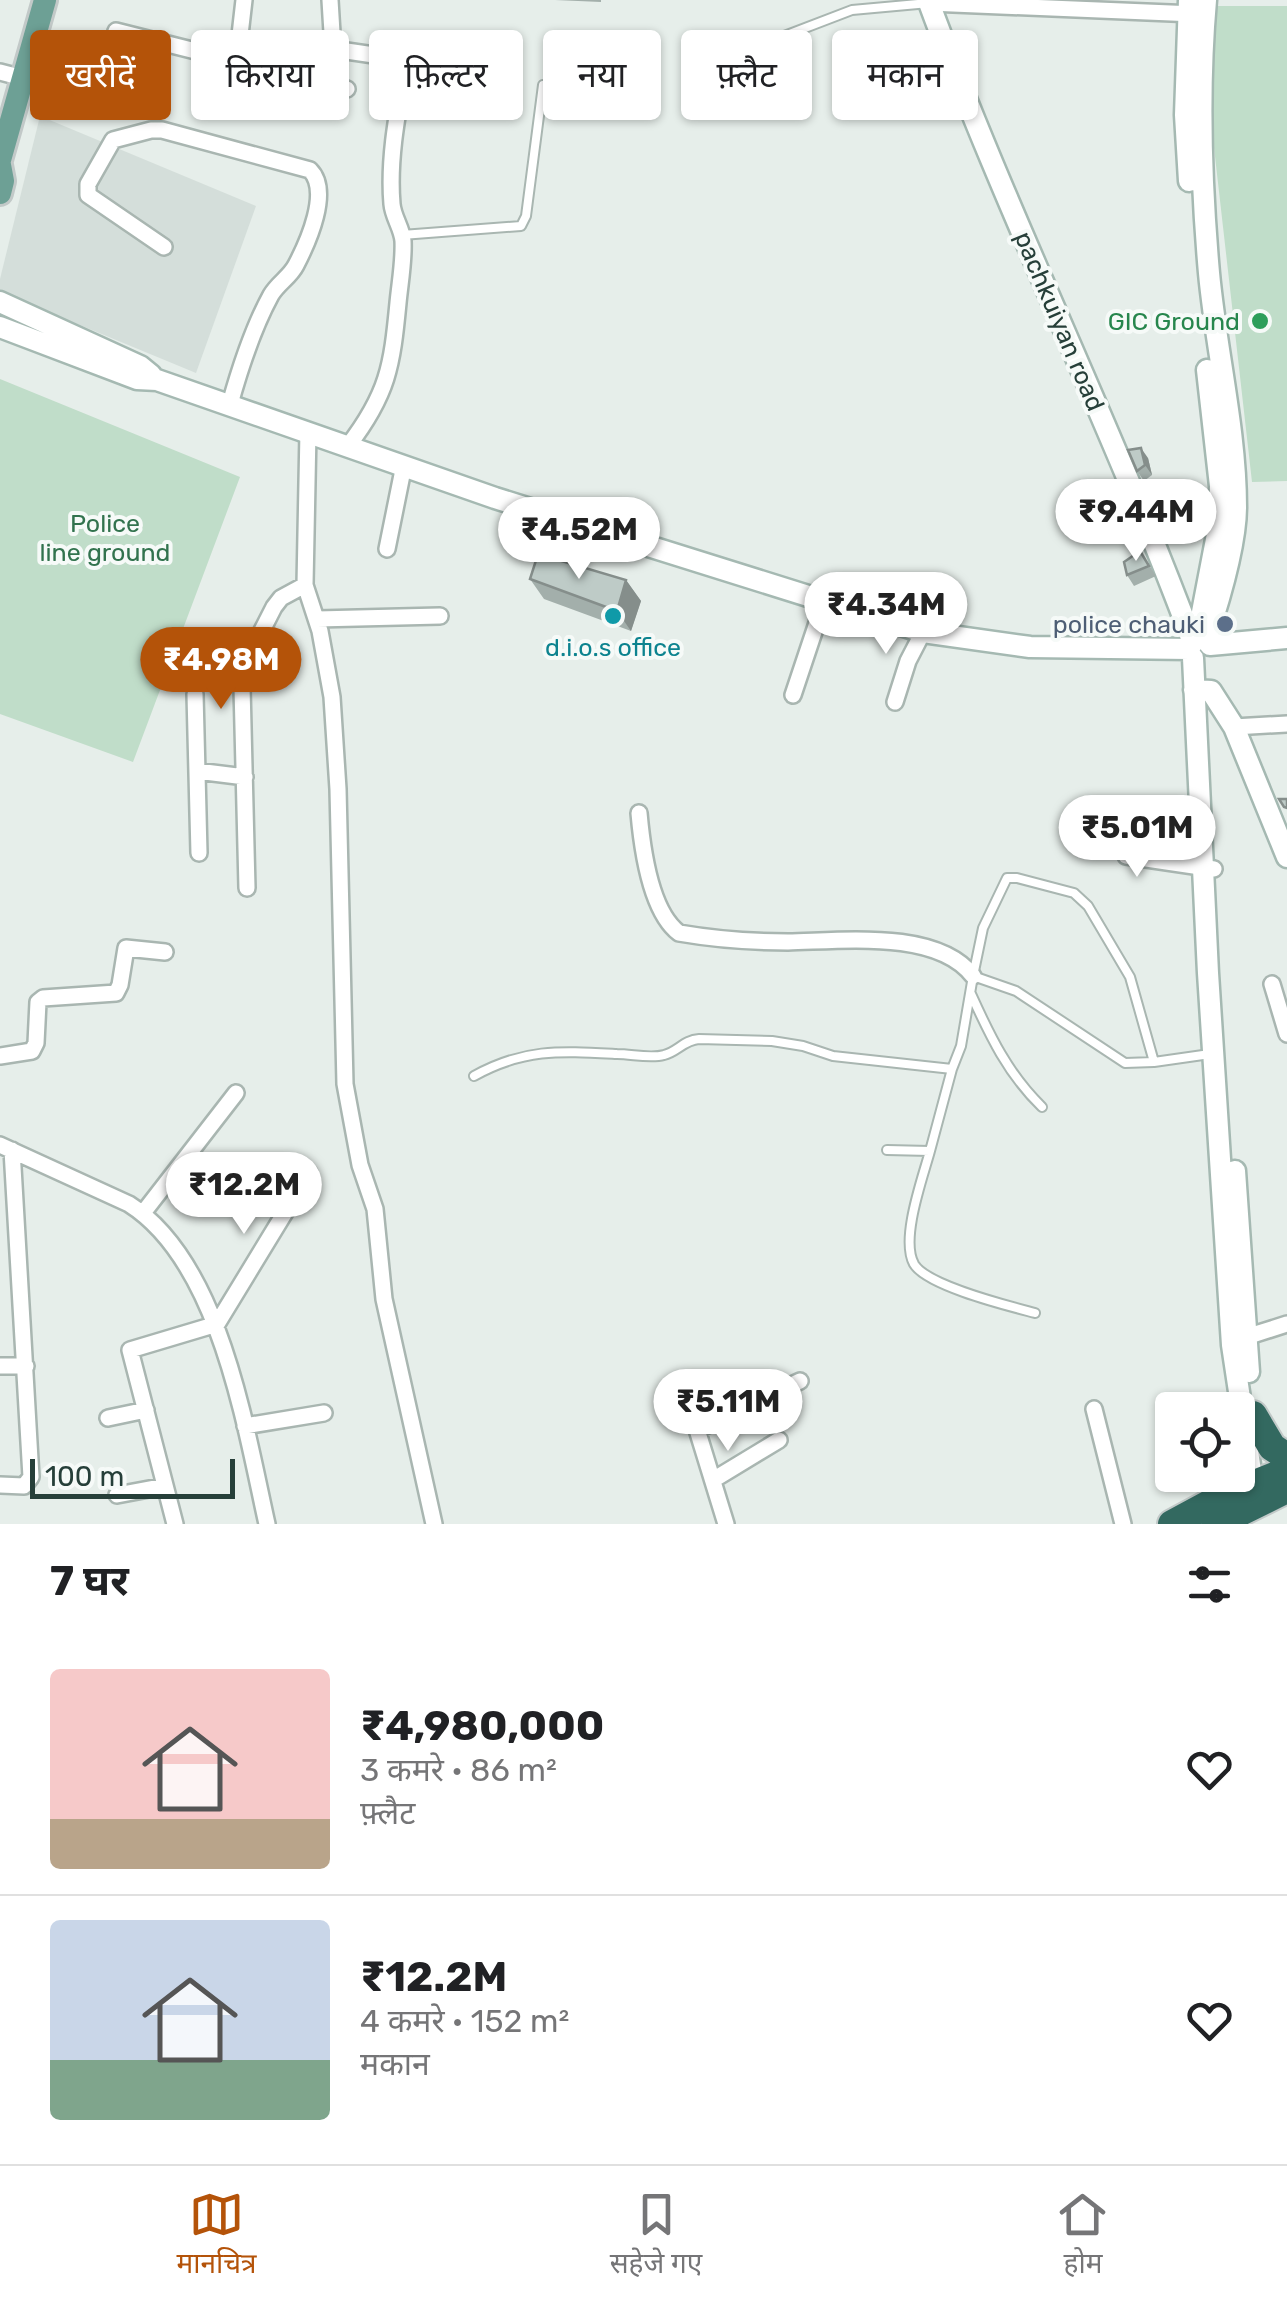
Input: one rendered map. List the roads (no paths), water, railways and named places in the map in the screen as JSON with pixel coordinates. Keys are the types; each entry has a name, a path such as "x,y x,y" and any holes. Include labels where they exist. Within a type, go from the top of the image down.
{"highway":[{"path":"1255,1436 1287,1457"},
{"path":"1172,1524 1215,1512 1264,1486"}],"main road":[{"path":"0,193 0,162 12,75 44,0"},
{"name":"pachkuiyan road","path":"929,2 1198,648"},
{"path":"1197,7 1194,147 1214,366 1220,486 1228,510 1198,648 1199,690 1242,1392"},
{"path":"0,302 140,366 158,380"},
{"path":"0,327 137,378 158,380 230,404 495,498 923,632 1030,647 1198,648 1287,638"},
{"path":"1199,690 1211,691 1234,727 1287,856"},
{"path":"1208,868 1213,1054 1226,1140"},
{"path":"1237,1291 1246,1338 1245,1392"},
{"path":"1255,1460 1264,1486"}],"street":[{"path":"241,30 244,0"},
{"path":"330,0 334,49 401,58 405,62 394,130 392,198 402,236 392,362 388,381 370,418 348,446"},
{"path":"929,2 1197,7"},
{"path":"164,247 88,195 88,184 113,140 120,136 162,130 310,170 316,177 320,190 296,267 271,294 230,404"},
{"path":"308,431 305,585 317,619 330,682 338,788 345,1084 360,1166 374,1210 384,1299 434,1524"},
{"path":"387,549 404,465"},
{"path":"247,888 244,670 280,598 305,585"},
{"path":"793,695 824,602"},
{"path":"317,619 440,616"},
{"path":"896,702 908,660 923,632"},
{"path":"195,694 199,853"},
{"path":"1234,727 1287,724"},
{"path":"197,770 245,777"},
{"path":"640,813 653,888 668,923 679,933 786,942 864,940 931,948 956,958 973,976"},
{"path":"1123,830 1126,856 1208,868"},
{"path":"0,1056 29,1053 35,1047 38,1002 43,998 116,993 126,948 165,952"},
{"path":"1272,984 1287,1034"},
{"path":"144,1213 236,1094"},
{"path":"6,1147 112,1194 144,1213 180,1256 217,1324 267,1524"},
{"path":"0,1486 24,1486 31,1477 18,1250 6,1147"},
{"path":"175,1524 130,1354 132,1348 217,1324 309,1173"},
{"path":"0,1250 18,1250"},
{"path":"1246,1338 1287,1324"},
{"path":"0,1366 26,1366"},
{"path":"698,1430 800,1381"},
{"path":"688,1397 726,1524"},
{"path":"1094,1408 1123,1524"},
{"path":"108,1418 146,1410"},
{"path":"244,1426 324,1412"},
{"path":"712,1480 779,1440"},
{"path":"117,1495 165,1486"}],"lane":[{"path":"800,30 852,10 929,2"},
{"path":"402,236 521,226 526,216 542,84"},
{"path":"1034,1313 954,1288 921,1272 913,1262 911,1228 961,1046 983,928 1007,878 1074,893 1088,906 1130,977 1154,1062"},
{"path":"973,976 1016,991 1125,1063 1213,1054"},
{"path":"971,994 1000,1057 1042,1107"},
{"path":"474,1076 498,1062 524,1054 556,1050 666,1055 690,1040 699,1039 772,1040 833,1056 952,1069"},
{"path":"887,1150 930,1151"}],"place":[{"name":"GIC Ground","path":"1260,321"},
{"name":"d.i.o.s office","path":"613,616"},
{"name":"police chauki","path":"1225,624"}],"park label":[{"name":"Police line ground","path":"105,538"}]}
